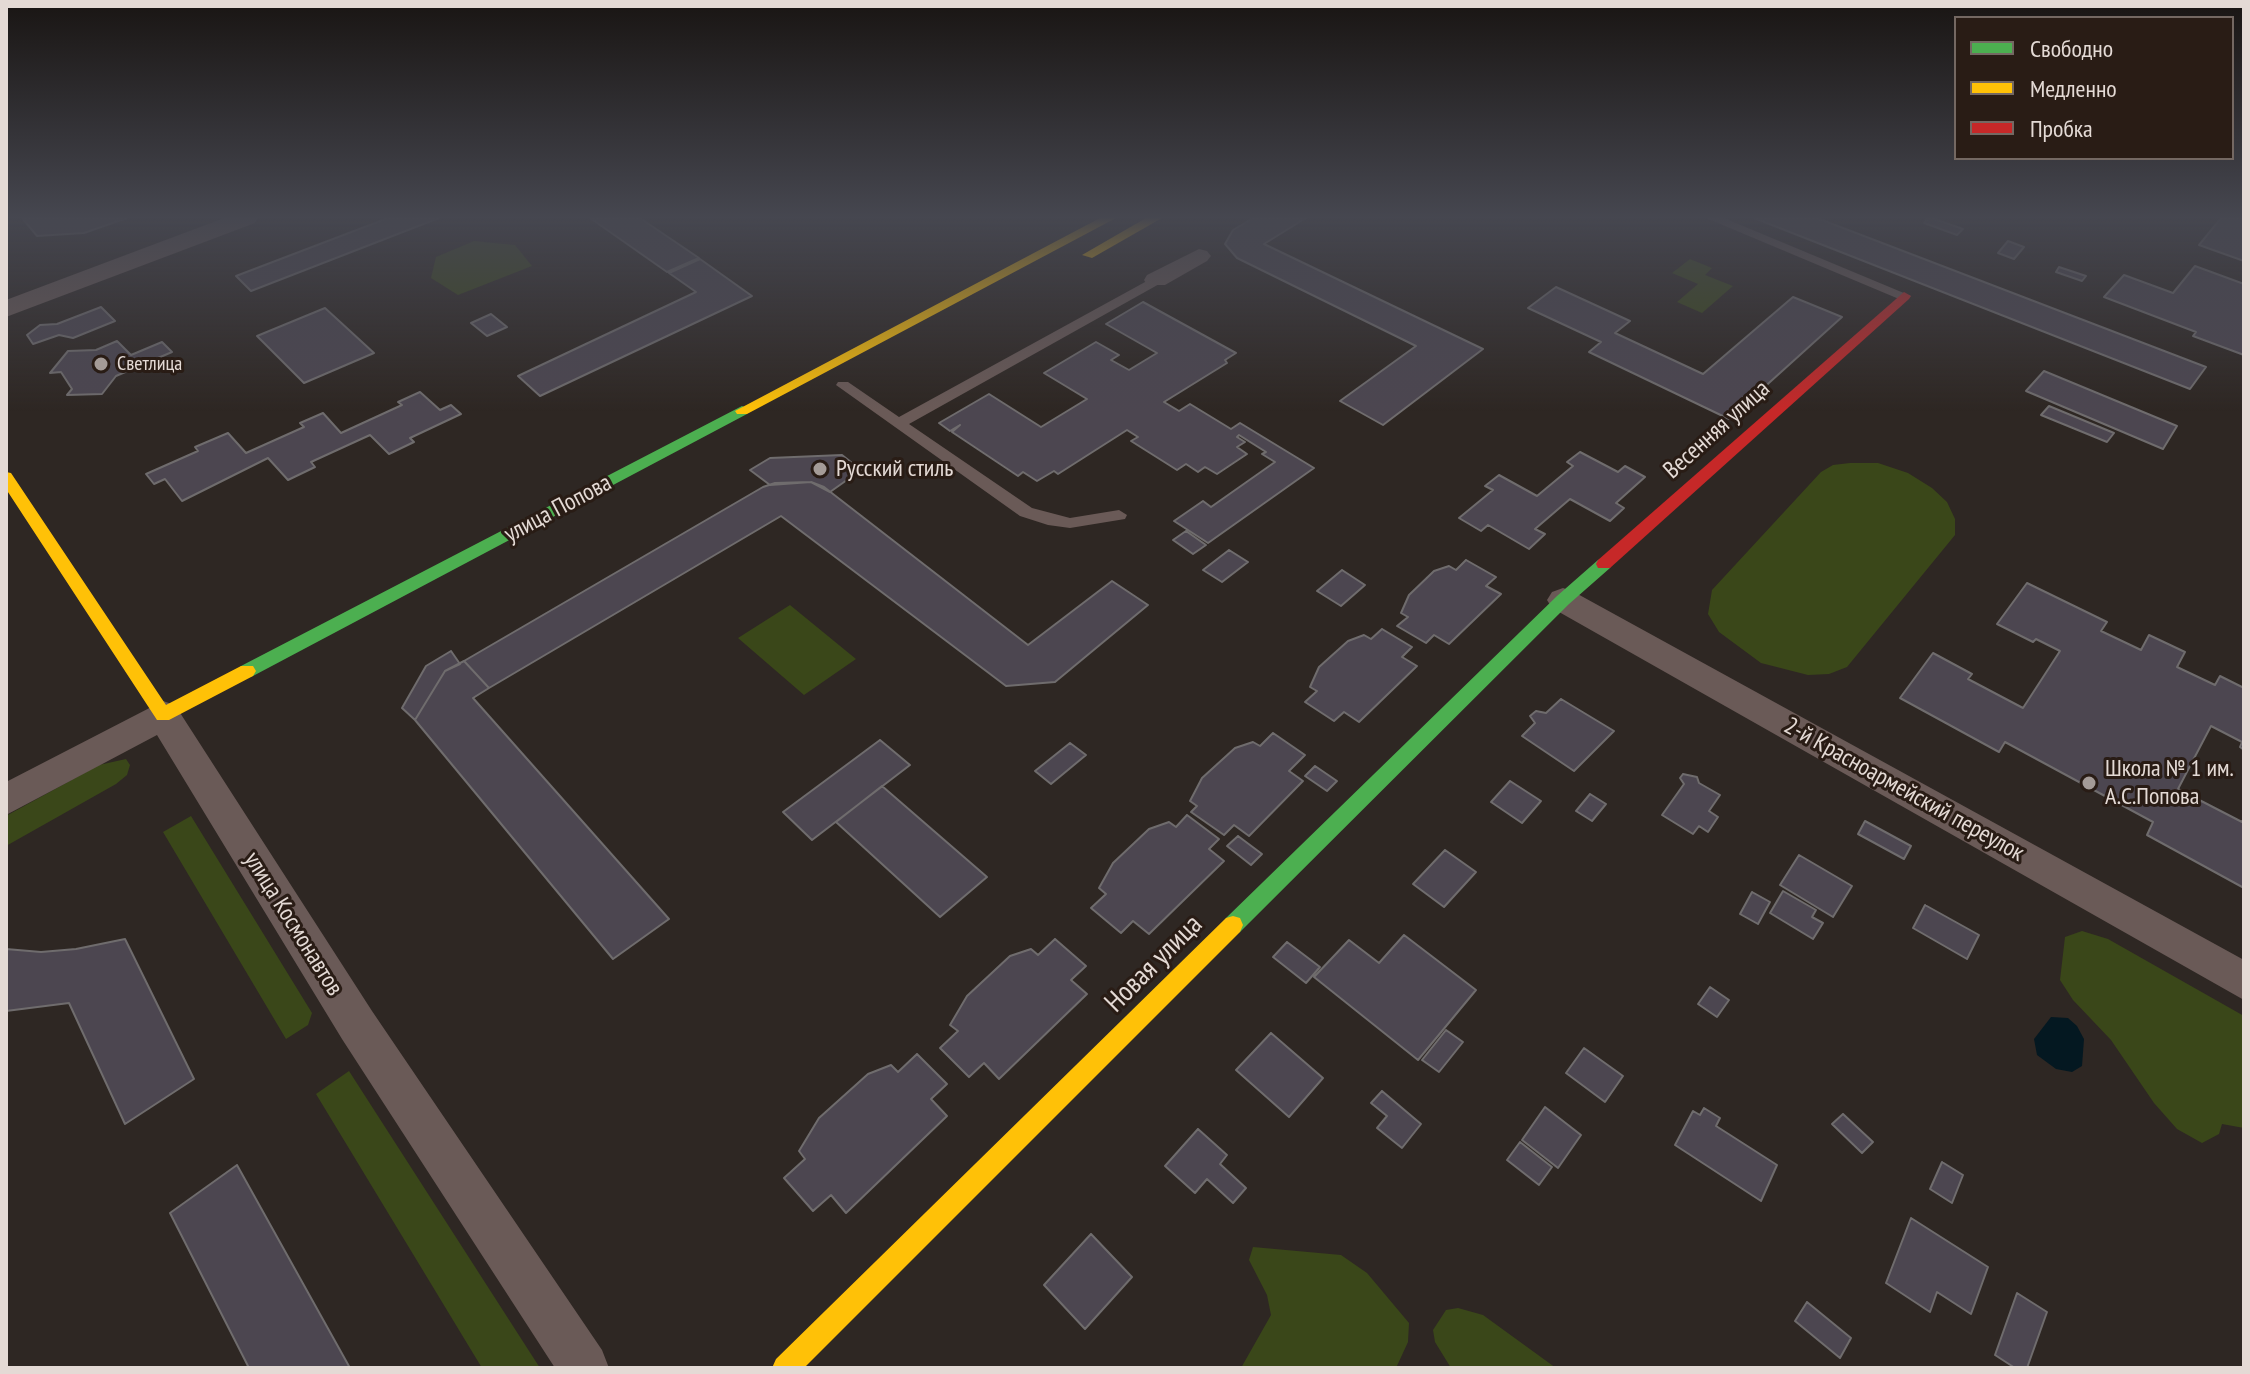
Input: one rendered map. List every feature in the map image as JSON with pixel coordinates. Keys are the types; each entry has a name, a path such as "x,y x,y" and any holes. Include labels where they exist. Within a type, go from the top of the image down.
{"main road":[{"name":"улица Попова","path":"178,729 993,282"},
{"name":"Весенняя улица","path":"1563,600 1904,296"},
{"name":"улица Космонавтов","path":"6,477 178,729"},
{"name":"Новая улица","path":"785,1368 1563,600"}],"street":[{"path":"6,309 77,282"},
{"name":"2-й Красноармейский переулок","path":"1563,600 2244,981"},
{"name":"улица Попова","path":"6,800 178,729"},
{"name":"улица Космонавтов","path":"178,729 349,1013 584,1368"}],"lane":[{"path":"898,424 1152,282"},
{"path":"1870,282 1904,296"},
{"path":"843,385 1026,512 1048,520 1070,523 1119,515"}],"green space":[{"path":"438,282 491,282 458,295"},
{"path":"1694,282 1723,282 1733,286 1702,313 1677,302 1698,284"},
{"path":"1878,463 1908,473 1932,488 1947,502 1955,519 1955,535 1847,667 1829,674 1808,675 1761,663 1719,632 1708,614 1712,590 1821,472 1833,465"},
{"path":"790,605 856,659 804,695 738,638"},
{"path":"126,759 130,765 127,775 116,784 6,846 6,816 99,765"},
{"path":"191,816 312,1013 308,1025 286,1039 163,832"},
{"path":"2082,931 2108,939 2244,1016 2244,1128 2222,1124 2219,1134 2202,1143 2177,1129 2154,1103 2111,1040 2073,1000 2060,980 2065,937"},
{"path":"349,1071 540,1368 482,1368 316,1094"},
{"path":"1253,1247 1341,1255 1367,1273 1409,1323 1408,1342 1396,1368 1241,1368 1271,1315 1267,1295 1249,1260"},
{"path":"1458,1308 1483,1315 1556,1368 1451,1368 1435,1342 1433,1330 1446,1310"}],"water":[{"path":"2051,1017 2068,1018 2084,1039 2082,1066 2072,1072 2056,1069 2037,1055 2034,1039"}],"building":[{"path":"242,282 274,282 251,291"},
{"path":"682,282 732,282 752,296 540,396 518,376 696,292"},
{"path":"1286,282 1344,282 1483,349 1383,425 1340,401 1416,346"},
{"path":"1917,282 1984,282 2206,367 2190,389"},
{"path":"2118,282 2143,282 2173,293 2182,282 2244,284 2244,355 2193,336 2196,332 2104,297"},
{"path":"1556,287 1630,321 1615,333 1703,374 1793,297 1842,317 1729,419 1589,352 1601,342 1528,308"},
{"path":"1143,302 1236,353 1225,360 1227,363 1164,402 1179,411 1190,404 1231,429 1240,423 1314,468 1208,543 1174,521 1203,501 1211,507 1275,462 1262,454 1266,452 1239,435 1237,437 1245,442 1237,447 1247,454 1217,474 1205,467 1198,472 1186,464 1177,470 1131,441 1138,437 1127,430 1058,474 1054,471 1037,481 1023,472 1018,476 952,432 960,425 950,431 939,423 989,394 1041,427 1087,399 1044,373 1096,342 1119,355 1111,360 1129,370 1157,353 1106,324"},
{"path":"101,307 115,321 73,338 59,335 33,344 27,335 40,325 57,324"},
{"path":"325,308 374,353 304,383 257,336"},
{"path":"491,314 507,327 487,336 471,323"},
{"name":"Светлица","path":"117,341 131,355 162,342 172,352 116,376 102,394 67,395 72,389 61,372 50,373 68,351 96,350"},
{"path":"2044,371 2177,426 2163,449 2026,391"},
{"path":"420,392 440,410 451,405 461,414 410,438 414,442 389,454 370,435 311,462 315,467 288,480 268,458 182,501 165,479 154,484 146,474 198,451 195,447 228,433 246,453 304,427 300,423 323,413 341,433 402,405 398,402"},
{"path":"2049,406 2114,433 2107,442 2041,415"},
{"path":"1580,452 1618,472 1625,466 1645,477 1616,503 1624,508 1610,521 1570,499 1535,529 1545,534 1529,549 1488,525 1481,531 1459,518 1493,490 1485,486 1499,475 1537,496 1573,466 1567,462"},
{"path":"842,455 861,470 830,492 811,482 770,485 750,470 770,458"},
{"path":"811,482 824,487 1028,645 1112,581 1148,605 1055,682 1006,686 781,516 489,688 464,661 763,487 775,483"},
{"path":"1186,531 1206,545 1193,554 1173,540"},
{"path":"1229,550 1248,562 1222,582 1203,570"},
{"path":"1466,560 1496,577 1486,586 1501,594 1449,644 1434,635 1426,643 1397,626 1408,617 1401,613 1409,595 1434,571 1449,566 1456,570"},
{"path":"1342,570 1365,585 1341,606 1317,591"},
{"path":"2027,583 2107,622 2101,631 2141,650 2149,635 2185,652 2177,667 2215,685 2220,676 2244,688 2244,750 2240,747 2242,742 2211,726 2178,789 2242,822 2244,818 2244,888 2147,835 2153,822 2005,742 1999,752 1900,698 1933,653 1972,674 1968,679 2023,708 2060,651 1997,624"},
{"path":"1382,629 1412,647 1402,657 1417,666 1359,722 1344,712 1334,721 1305,702 1317,691 1310,687 1319,667 1348,641 1364,635 1371,639"},
{"path":"451,651 460,664 445,671 415,720 402,708 426,666"},
{"path":"464,661 489,688 473,698 669,919 613,959 415,720 445,671"},
{"path":"1561,699 1614,731 1574,771 1522,736 1535,723 1530,716 1536,711 1546,713"},
{"path":"1273,733 1305,755 1289,771 1303,781 1249,836 1234,825 1224,835 1191,812 1197,806 1190,801 1202,778 1235,748 1253,742 1260,746"},
{"path":"880,740 910,765 812,840 783,812"},
{"path":"1070,743 1086,755 1051,784 1035,771"},
{"path":"1315,766 1337,781 1327,791 1305,776"},
{"path":"1683,774 1697,777 1699,783 1720,795 1709,811 1718,817 1708,832 1699,826 1693,834 1662,815 1684,784 1680,778"},
{"path":"1510,781 1541,801 1522,823 1491,802"},
{"path":"882,786 987,877 940,917 836,822"},
{"path":"1590,794 1606,804 1592,821 1576,811"},
{"path":"1187,815 1219,839 1209,849 1224,861 1149,934 1133,921 1121,933 1091,908 1106,894 1099,888 1113,863 1149,829 1169,822 1176,827"},
{"path":"1865,821 1911,846 1904,859 1858,834"},
{"path":"1238,836 1262,854 1251,865 1227,846"},
{"path":"1445,850 1476,872 1444,907 1413,884"},
{"path":"1799,855 1852,886 1833,917 1780,885"},
{"path":"1783,891 1816,910 1812,917 1823,923 1813,939 1770,913"},
{"path":"1752,892 1770,902 1758,924 1740,914"},
{"path":"1925,905 1979,935 1967,959 1913,928"},
{"path":"1404,935 1476,990 1418,1060 1314,977 1349,940 1379,963"},
{"path":"125,939 194,1079 125,1124 69,1003 6,1011 6,949 41,952"},
{"path":"1055,939 1086,966 1071,980 1087,994 999,1079 984,1063 969,1077 940,1048 958,1031 950,1025 967,996 1010,956 1031,949 1038,955"},
{"path":"1287,942 1320,967 1306,983 1273,957"},
{"path":"1710,987 1729,1000 1717,1017 1698,1004"},
{"path":"1446,1030 1463,1042 1439,1072 1422,1060"},
{"path":"1271,1033 1323,1078 1289,1117 1236,1070"},
{"path":"1584,1048 1623,1076 1605,1102 1566,1073"},
{"path":"917,1054 947,1084 931,1099 947,1116 846,1213 831,1195 813,1211 784,1178 805,1159 799,1151 819,1118 868,1074 891,1065 898,1072"},
{"path":"1382,1091 1421,1124 1402,1148 1377,1128 1387,1116 1371,1103"},
{"path":"1545,1107 1581,1135 1558,1168 1522,1140"},
{"path":"1704,1108 1720,1118 1716,1126 1777,1165 1761,1201 1675,1145 1693,1111 1700,1115"},
{"path":"1843,1114 1873,1142 1862,1153 1832,1124"},
{"path":"1198,1129 1227,1155 1220,1164 1246,1188 1233,1203 1207,1179 1195,1193 1165,1166"},
{"path":"1520,1142 1552,1167 1539,1185 1507,1160"},
{"path":"1942,1162 1963,1175 1952,1203 1930,1189"},
{"path":"237,1165 350,1368 249,1368 170,1213"},
{"path":"1911,1218 1988,1267 1971,1314 1937,1292 1930,1312 1886,1283"},
{"path":"1091,1234 1132,1277 1085,1329 1044,1285"},
{"path":"2017,1293 2047,1312 2027,1368 2015,1368 1995,1355"},
{"path":"1807,1302 1851,1338 1840,1358 1795,1321"}],"traffic: fast":[{"path":"247,671 742,411"},
{"path":"1233,925 1563,600 1604,564"}],"traffic: slow":[{"path":"742,411 988,282"},
{"path":"6,477 163,715 247,671"},
{"path":"785,1368 1233,925"}],"traffic: jam":[{"path":"1604,564 1904,296"}],"place":[{"name":"Светлица","path":"101,364"},
{"name":"Русский стиль","path":"820,469"},
{"name":"Школа № 1 им. А.С.Попова","path":"2089,783"}]}
